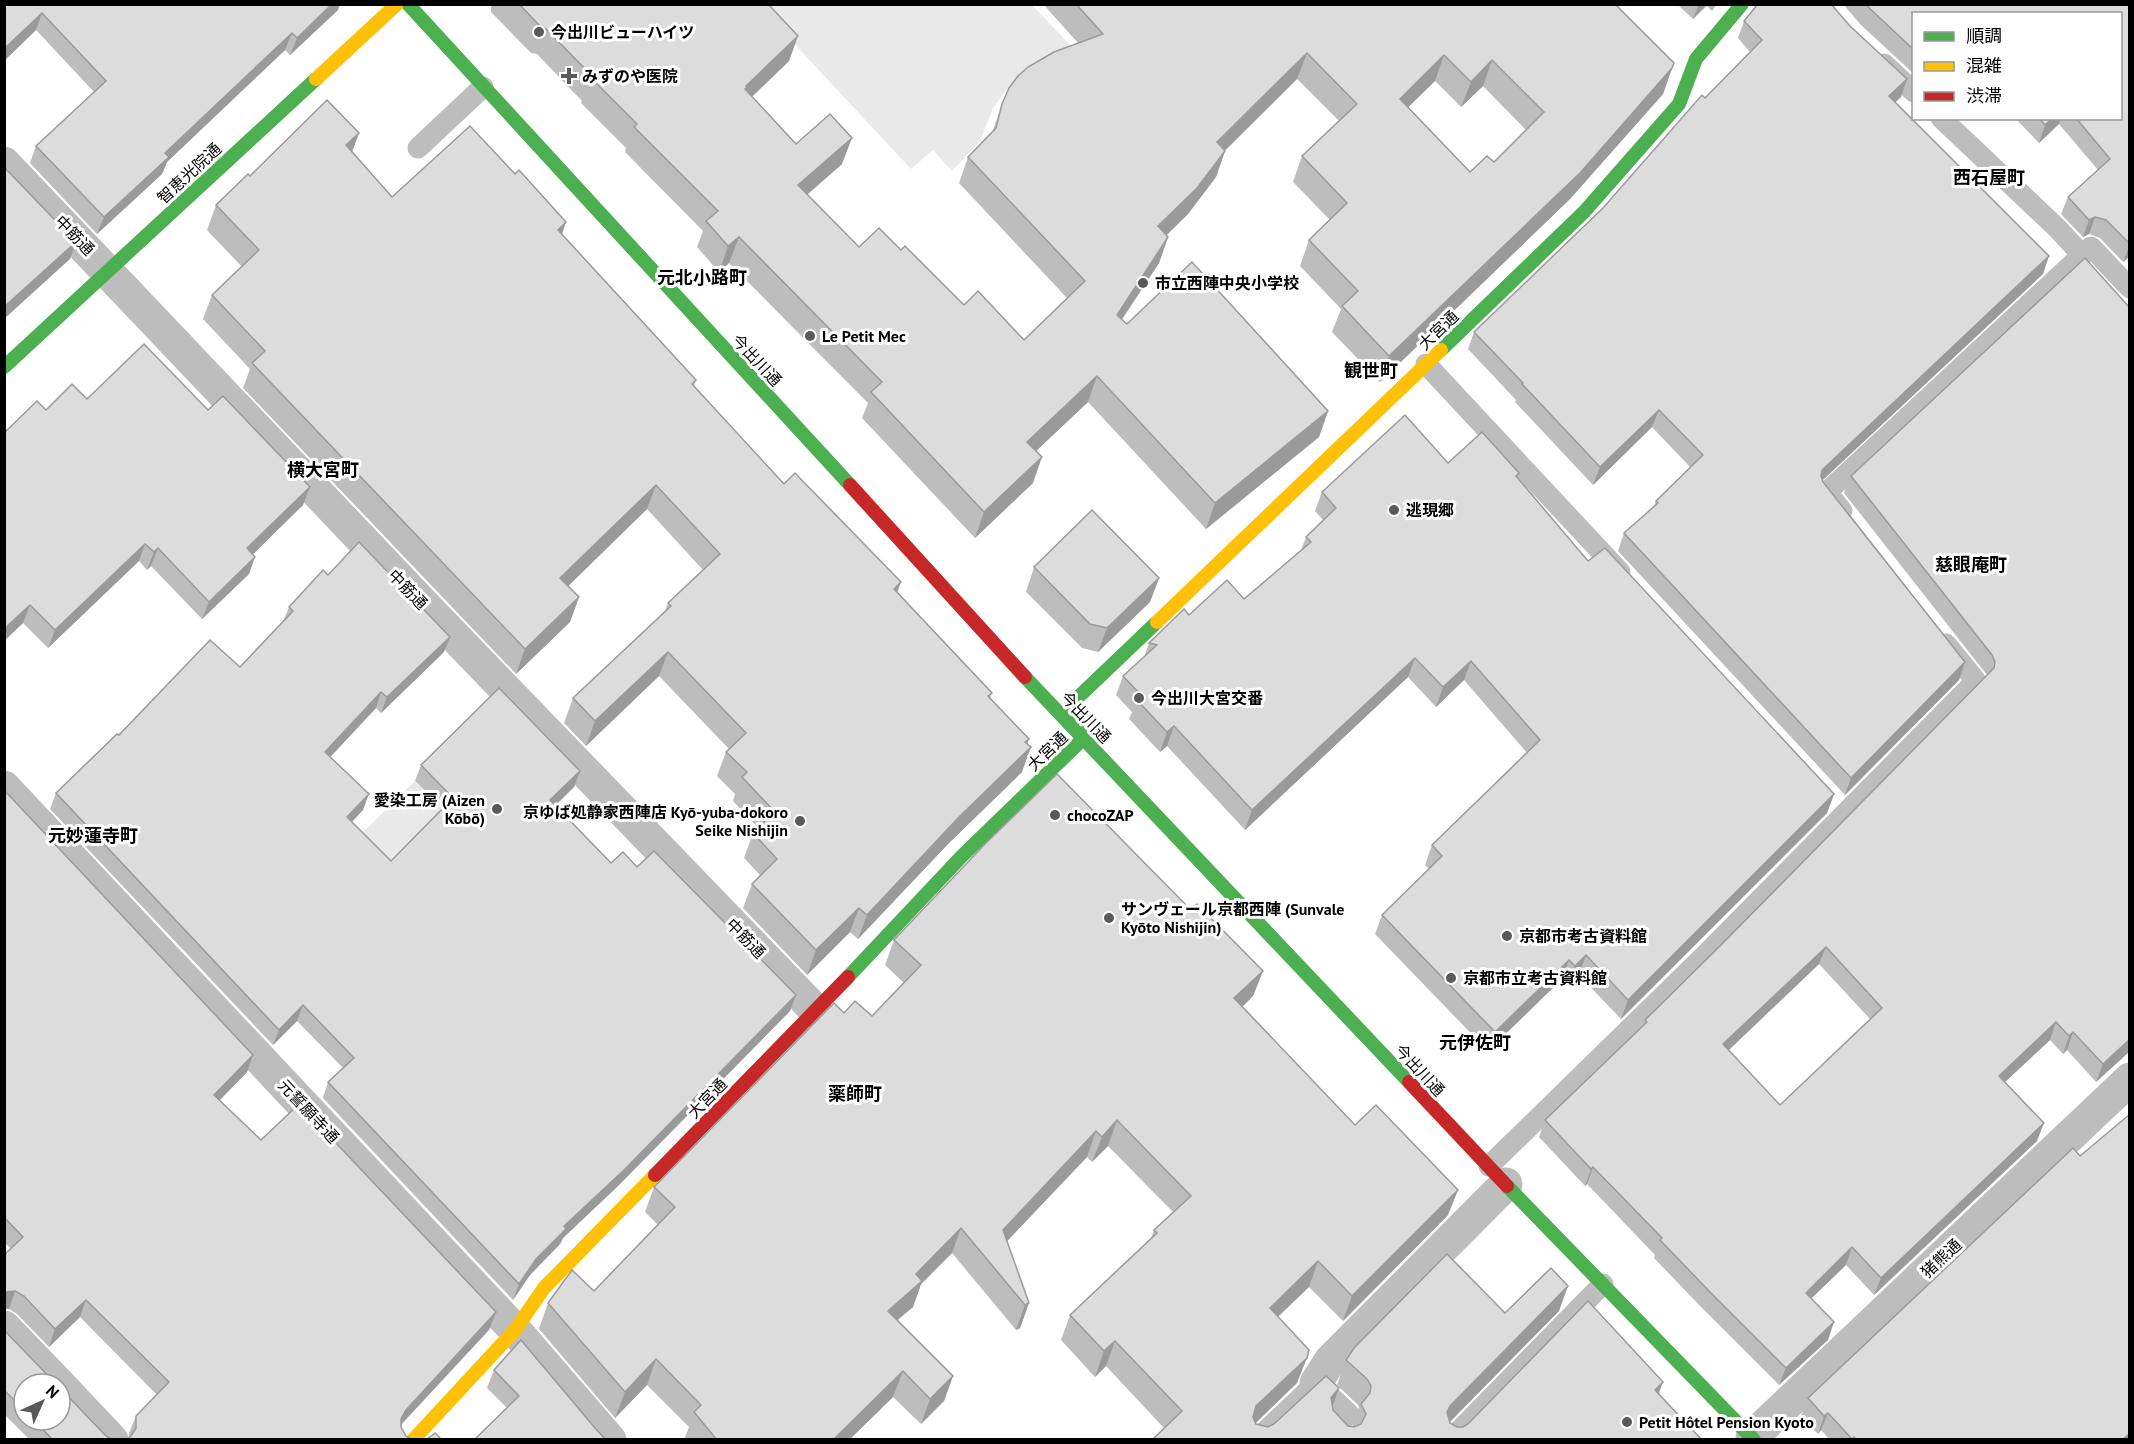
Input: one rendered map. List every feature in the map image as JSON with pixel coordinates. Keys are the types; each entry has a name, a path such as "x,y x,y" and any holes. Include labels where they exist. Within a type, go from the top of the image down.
{"street":[{"name":"智恵光院通","path":"4,367 397,4"},
{"name":"今出川通","path":"408,4 1083,739 1497,1175 1753,1438"},
{"name":"大宮通","path":"412,1440 515,1330 544,1288 816,1011 962,856 1083,739 1071,704 1584,212 1679,104 1675,73 1696,59 1742,4"},
{"name":"中筋通","path":"4,163 428,609 816,1011"},
{"name":"元誓願寺通","path":"4,787 515,1330 610,1440"},
{"name":"猪熊通","path":"1753,1438 2130,1079"},
{"path":"1316,1383 1330,1361 1497,1175"},
{"path":"4,1327 48,1372"},
{"path":"72,1397 112,1440"}],"lane":[{"path":"1868,49 1912,90"},
{"path":"418,148 483,87"},
{"path":"1943,120 2058,229 2082,255"},
{"path":"1855,528 1827,492 2082,255 2091,247 2128,282"},
{"path":"1426,364 1629,583"},
{"path":"1497,1175 1704,956 1976,681 1933,627"},
{"path":"1828,796 1844,813"},
{"path":"1450,1440 1603,1284"},
{"path":"1256,1440 1316,1383 1349,1414 1334,1427 1344,1440"}],"shaded area":[{"path":"758,5 1032,5 1076,51 1010,85 993,108 980,141 952,171 933,150 911,169"},
{"path":"415,781 471,837 388,873 350,845"}],"building":[{"path":"4,4 332,4 297,38 292,33 165,153 169,157 104,217 36,146 106,81 42,13 4,49"},
{"path":"519,4 768,4 798,36 745,89 796,144 830,114 852,138 798,185 859,247 879,228 901,250 905,246 964,305 978,291 1024,340 1085,281 968,157 996,128 1002,104 1009,88 1018,76 1028,67 1054,52 1103,34 1076,4 1615,4 1674,63 1580,173 1389,356 1342,306 1358,291 1309,240 1347,203 1302,156 1357,104 1307,53 1217,142 1225,151 1197,188 1158,226 1168,237 1117,315 1127,324 1192,262 1328,411 1215,503 1097,376 1027,442 1042,457 984,512 871,392 882,382 739,237 728,246 706,221 718,211 634,127 637,124 590,77 592,76 546,29 541,27","holes":["1444,55 1471,82 1492,60 1544,112 1494,162 1487,156 1470,172 1400,99"]},
{"path":"1758,4 1831,4 1850,26 1907,79 1889,96 2049,256 1822,470 1823,482 1965,662 1851,778 1624,533 1658,503 1656,501 1703,455 1659,410 1600,467 1474,332 1603,208 1702,95 1705,98 1762,40 1744,21"},
{"path":"1865,4 2130,4 2130,244 2106,220 2095,217 2089,220 2068,197 2110,159 2078,120 2122,120 2122,12 1912,12 1912,48"},
{"path":"327,100 359,133 346,145 392,197 470,126 515,174 519,170 566,222 558,230 696,380 692,384 784,484 795,473 901,582 894,589 992,693 988,696 1029,739 1025,742 1031,747 958,818 867,915 859,908 816,950 752,884 777,859 753,833 775,812 742,777 747,772 726,752 746,733 668,652 595,721 573,698 671,606 668,603 720,554 656,485 560,578 579,597 525,649 252,363 265,351 212,295 259,250 216,205 248,174 250,176"},
{"path":"2041,120 2051,120 2045,125"},
{"path":"4,167 76,242 4,307"},
{"path":"2085,258 2130,308 2130,1039 2103,1064 2073,1032 2069,1036 2056,1022 1999,1076 2044,1123 1881,1278 1852,1247 1806,1293 1834,1322 1786,1368 1545,1120 1647,1022 1645,1020 1994,668 1995,662 1992,655 1851,476","holes":["1826,947 1882,1008 1780,1105 1723,1044"]},
{"path":"144,344 208,410 223,396 310,487 247,548 255,557 209,602 158,548 154,552 145,544 55,630 30,605 4,629 4,433 37,401 46,410 72,384 87,399"},
{"path":"1405,415 1448,463 1482,432 1519,473 1516,476 1588,561 1605,548 1834,794 1628,1000 1586,955 1575,966 1569,960 1495,1032 1382,915 1442,856 1432,845 1540,740 1471,661 1443,687 1415,658 1252,810 1174,726 1167,732 1136,699 1141,695 1123,676 1157,645 1149,643 1184,609 1189,615 1227,580 1244,599 1311,542 1306,537 1336,508 1322,492"},
{"path":"1092,510 1159,578 1107,628 1090,624 1034,567"},
{"path":"359,542 450,637 387,697 381,692 325,752 369,794 347,817 391,861 453,798 421,765 499,688 580,771 550,800 611,863 623,852 637,867 654,851 796,995 624,1170 564,1226 566,1229 536,1259 519,1284 328,1082 354,1058 303,1005 279,1030 56,793 117,734 119,735 210,640 240,667 293,611 289,607 323,570 328,575"},
{"path":"1057,774 1191,910 1197,904 1263,971 1234,998 1355,1125 1376,1105 1458,1190 1352,1296 1318,1261 1270,1308 1309,1350 1307,1358 1256,1406 1253,1417 1256,1424 1268,1427 1274,1424 1326,1376 1339,1388 1331,1398 1333,1410 1348,1426 1354,1427 1361,1424 1366,1414 1361,1404 1370,1393 1371,1386 1367,1379 1346,1360 1354,1348 1447,1254 1505,1313 1551,1268 1568,1286 1450,1406 1447,1412 1450,1423 1457,1427 1468,1424 1588,1301 1663,1382 1655,1390 1702,1440 1152,1440 1182,1411 1115,1341 1104,1351 1070,1315 1157,1233 1154,1230 1191,1196 1117,1120 1102,1137 1096,1131 1003,1230 1029,1303 1025,1305 961,1228 916,1274 922,1281 888,1311 953,1376 930,1399 903,1371 833,1440 717,1440 694,1412 701,1405 656,1359 625,1392 548,1303 572,1270 594,1291 675,1207 654,1187 834,1003 844,1013 855,1001 872,1016 921,965 894,940 985,844"},
{"path":"4,790 253,1055 214,1095 261,1140 299,1104 496,1312 406,1410 401,1419 401,1427 406,1436 413,1440 125,1440 136,1428 136,1416 169,1382 86,1300 55,1329 24,1296 15,1291 4,1292 4,1255 23,1237 4,1217"},
{"path":"2130,1114 2130,1433 2122,1440 1856,1440 1854,1437 1852,1439 1828,1413 1824,1416 1808,1398 2073,1148 2080,1156"},
{"path":"4,1330 44,1372 12,1372 12,1398 4,1390"},
{"path":"521,1340 606,1440 474,1440 519,1396 494,1370"},
{"path":"72,1401 112,1440 53,1440 45,1432 72,1432"},
{"path":"435,1433 442,1440 426,1440"}],"traffic: fast":[{"path":"408,4 850,485"},
{"path":"1441,350 1584,212 1679,104 1696,59 1742,4"},
{"path":"4,367 316,79"},
{"path":"848,977 962,856 1083,739 1071,704 1157,622"},
{"path":"1025,677 1409,1082"},
{"path":"1507,1186 1754,1440"}],"traffic: slow":[{"path":"316,79 397,4"},
{"path":"1157,622 1441,350"},
{"path":"413,1440 515,1330 544,1288 655,1175"}],"traffic: jam":[{"path":"850,485 1025,677"},
{"path":"655,1175 848,977"},
{"path":"1409,1082 1507,1186"}],"place":[{"name":"今出川ビューハイツ","path":"539,32"},
{"name":"みずのや医院","path":"569,76"},
{"name":"市立西陣中央小学校","path":"1143,283"},
{"name":"Le Petit Mec","path":"810,336"},
{"name":"逃現郷","path":"1394,510"},
{"name":"今出川大宮交番","path":"1139,698"},
{"name":"愛染工房 (Aizen Kōbō)","path":"497,809"},
{"name":"chocoZAP","path":"1055,815"},
{"name":"京ゆば処静家西陣店 Kyō-yuba-dokoro Seike Nishijin","path":"800,821"},
{"name":"サンヴェール京都西陣 (Sunvale Kyōto Nishijin)","path":"1109,918"},
{"name":"京都市考古資料館","path":"1507,936"},
{"name":"京都市立考古資料館","path":"1451,978"},
{"name":"Petit Hôtel Pension Kyoto","path":"1627,1422"}],"district":[{"name":"西石屋町","path":"1989,178"},
{"name":"元北小路町","path":"702,278"},
{"name":"観世町","path":"1371,371"},
{"name":"横大宮町","path":"323,470"},
{"name":"慈眼庵町","path":"1971,565"},
{"name":"元妙蓮寺町","path":"93,836"},
{"name":"元伊佐町","path":"1475,1043"},
{"name":"薬師町","path":"855,1094"}]}
